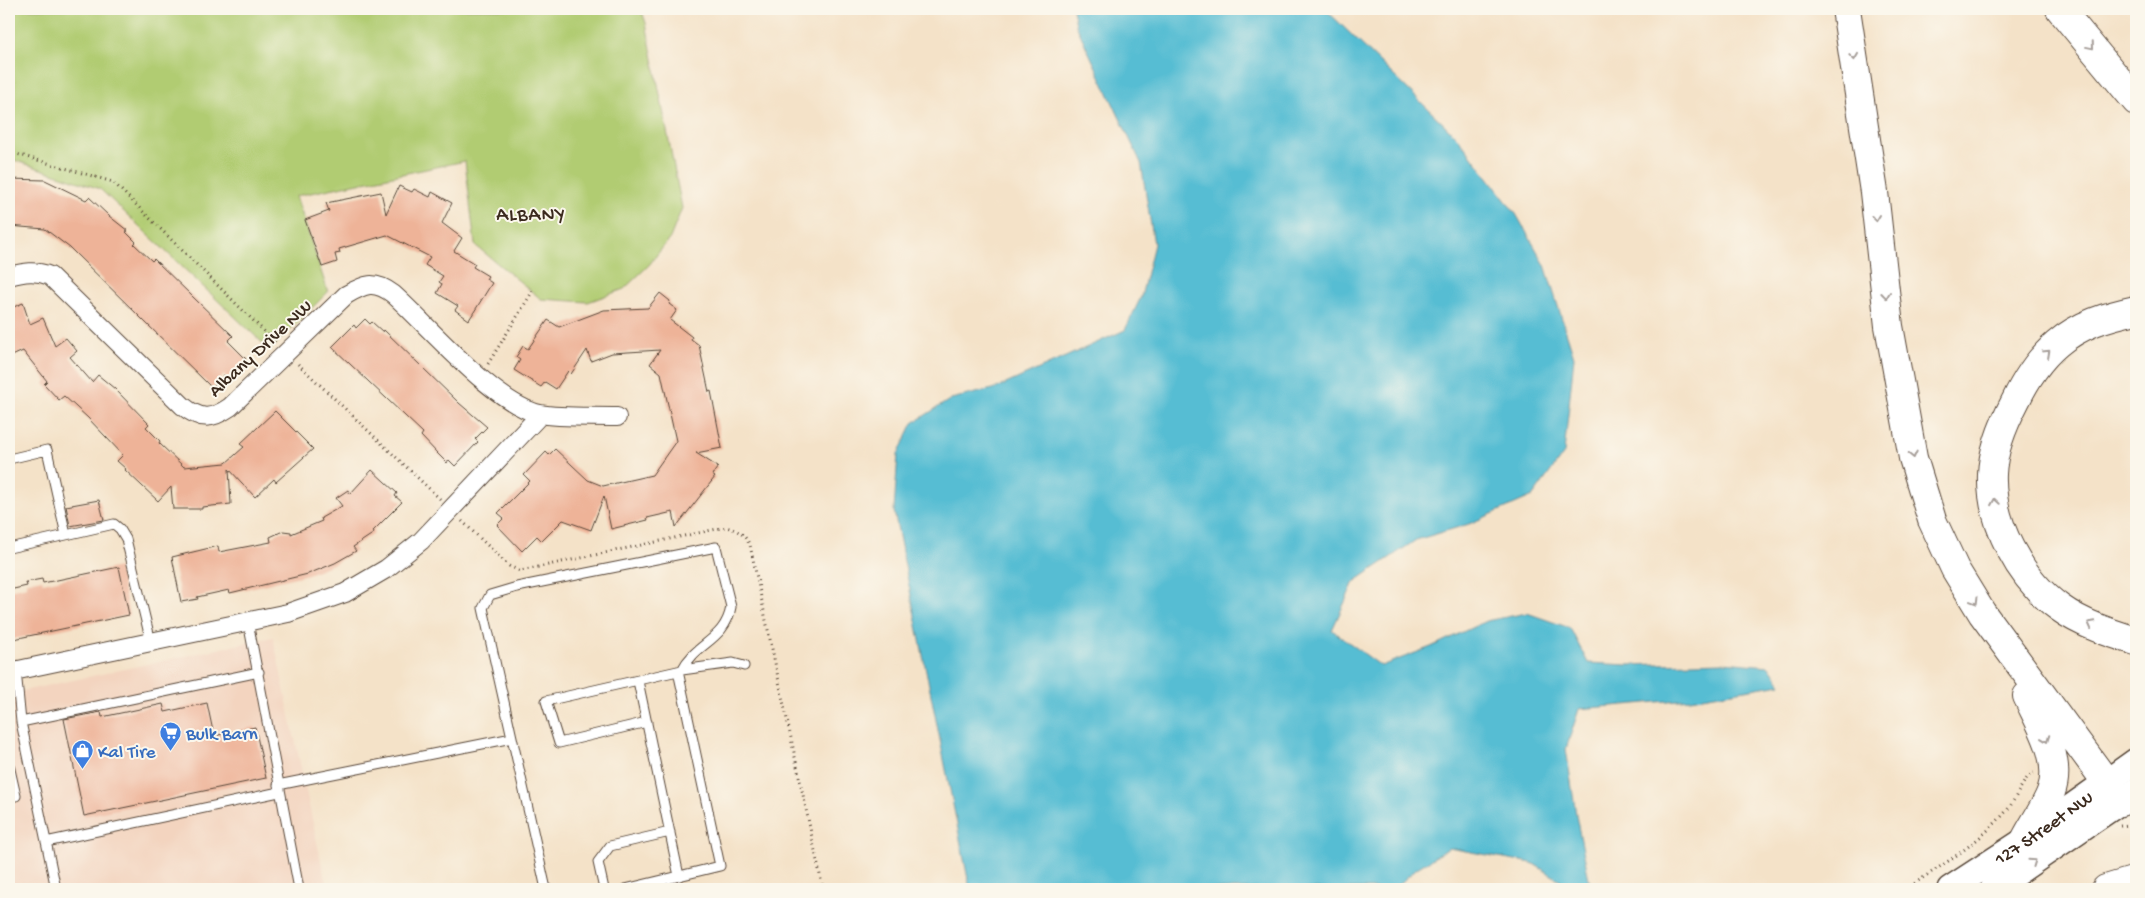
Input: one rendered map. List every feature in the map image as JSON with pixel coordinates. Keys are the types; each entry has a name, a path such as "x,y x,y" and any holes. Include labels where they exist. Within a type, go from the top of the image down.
{"highway":[{"path":"1846,9 1874,192 1889,326 1913,458 1932,520 1955,569 1996,632 2121,792"},
{"path":"2060,9 2136,101"},
{"path":"2136,310 2106,317 2079,328 2058,343 2037,362 2008,415 1998,441 1992,473 1995,504 2004,539 2026,575 2060,608 2102,630 2136,640"},
{"path":"1996,632 2048,741 2054,768 2051,791 2025,840"},
{"path":"2106,889 2136,880"}],"main road":[{"name":"127 Street NW","path":"1992,889 2121,792 2136,761"},
{"name":"127 Street NW","path":"1950,889 2025,840 2121,792"}],"street":[{"name":"Albany Drive NW","path":"9,276 33,272 50,276 183,406 200,417 212,417 230,406 346,295 372,284 382,286 393,294 480,377 516,404 540,414 617,418"},
{"path":"12,671 288,613 327,600 363,584 422,541 540,414"}],"lane":[{"path":"9,459 46,450 66,535"},
{"path":"9,548 114,524 120,529 126,539 151,642"},
{"path":"546,889 483,608 490,595 517,587 716,547 731,607 730,616 722,631 694,652 680,670 720,866 625,889"},
{"path":"248,622 259,672 278,789 299,889"},
{"path":"647,722 559,743 546,701 680,670 733,663 744,666"},
{"path":"12,671 56,889"},
{"path":"21,722 259,672"},
{"path":"638,681 679,876"},
{"path":"46,842 512,738"},
{"path":"9,765 16,796"},
{"path":"604,889 598,862 610,846 670,832"}],"path":[{"path":"480,377 534,289"}],"shaded area":[{"path":"273,637 327,889 9,889 9,694"}],"green space":[{"path":"9,9 641,9 646,23 682,208 670,238 649,265 624,289 588,302 541,299 475,245 465,161 296,196 328,292 270,350 100,189 14,160 9,161"}],"water":[{"path":"1073,9 1325,9 1457,137 1516,214 1545,265 1574,357 1564,453 1533,496 1469,524 1416,540 1354,582 1332,630 1381,666 1431,647 1486,621 1527,613 1570,628 1588,663 1628,665 1723,662 1769,666 1781,684 1690,699 1579,709 1566,749 1577,821 1591,889 1575,889 1532,863 1449,848 1417,868 1394,889 970,889 894,511 898,454 913,423 951,399 997,388 1125,330 1141,297 1154,244 1141,163 1076,25"}],"building":[{"path":"9,179 45,180 86,200 89,197 128,231 126,232 136,242 134,244 152,261 154,259 233,336 228,341 246,359 227,378 224,375 212,388 70,248 45,229 9,226"},
{"path":"399,186 412,192 414,189 430,197 432,192 452,203 442,223 462,238 454,251 475,264 473,267 488,276 486,279 492,283 469,320 455,310 458,306 437,293 442,284 439,282 443,276 425,265 430,257 387,235 339,249 340,253 335,254 337,262 322,267 305,220 329,211 326,203 381,192 386,214"},
{"path":"660,293 677,310 670,320 699,345 709,392 711,391 722,448 696,453 718,467 712,475 715,477 676,527 673,512 611,529 604,496 591,530 563,520 542,541 537,536 522,551 497,525 504,518 498,513 530,481 524,475 546,452 549,455 555,449 588,480 603,486 652,475 676,441 661,373 650,364 660,350 612,353 591,361 587,350 571,374 568,371 556,389 545,382 541,387 514,370 520,360 516,357 523,346 528,349 548,320 559,327 604,310 648,308"},
{"path":"23,303 30,324 43,318 55,346 66,338 77,351 70,357 92,382 98,375 115,389 149,424 146,427 160,441 159,443 184,467 226,463 244,447 240,444 275,411 313,449 276,482 274,479 255,497 229,469 231,504 202,507 202,509 173,509 171,487 158,501 117,461 123,455 88,418 64,396 59,400 44,384 47,381 23,351 12,356 9,348 9,309"},
{"path":"365,319 370,324 372,322 383,332 384,330 459,403 487,427 475,439 478,442 455,466 449,460 447,463 421,436 423,433 332,347 354,325 356,328"},
{"path":"372,470 397,493 395,496 402,502 373,531 374,533 353,547 356,551 335,563 308,574 230,593 229,590 181,602 172,557 218,546 219,552 271,542 270,537 283,531 291,532 291,534 322,521 321,518 342,506 336,498 348,490 350,494"},
{"path":"99,500 104,520 70,526 66,506"},
{"path":"119,567 129,615 9,640 9,590 27,586 26,582 42,579 43,583"},
{"path":"207,703 214,736 255,727 266,778 84,816 64,719 101,712 102,717 163,704 165,712"}],"place":[{"name":"Bulk Barn","path":"170,751"},
{"name":"Kal Tire","path":"82,769"}],"district":[{"name":"ALBANY","path":"531,213"}]}
